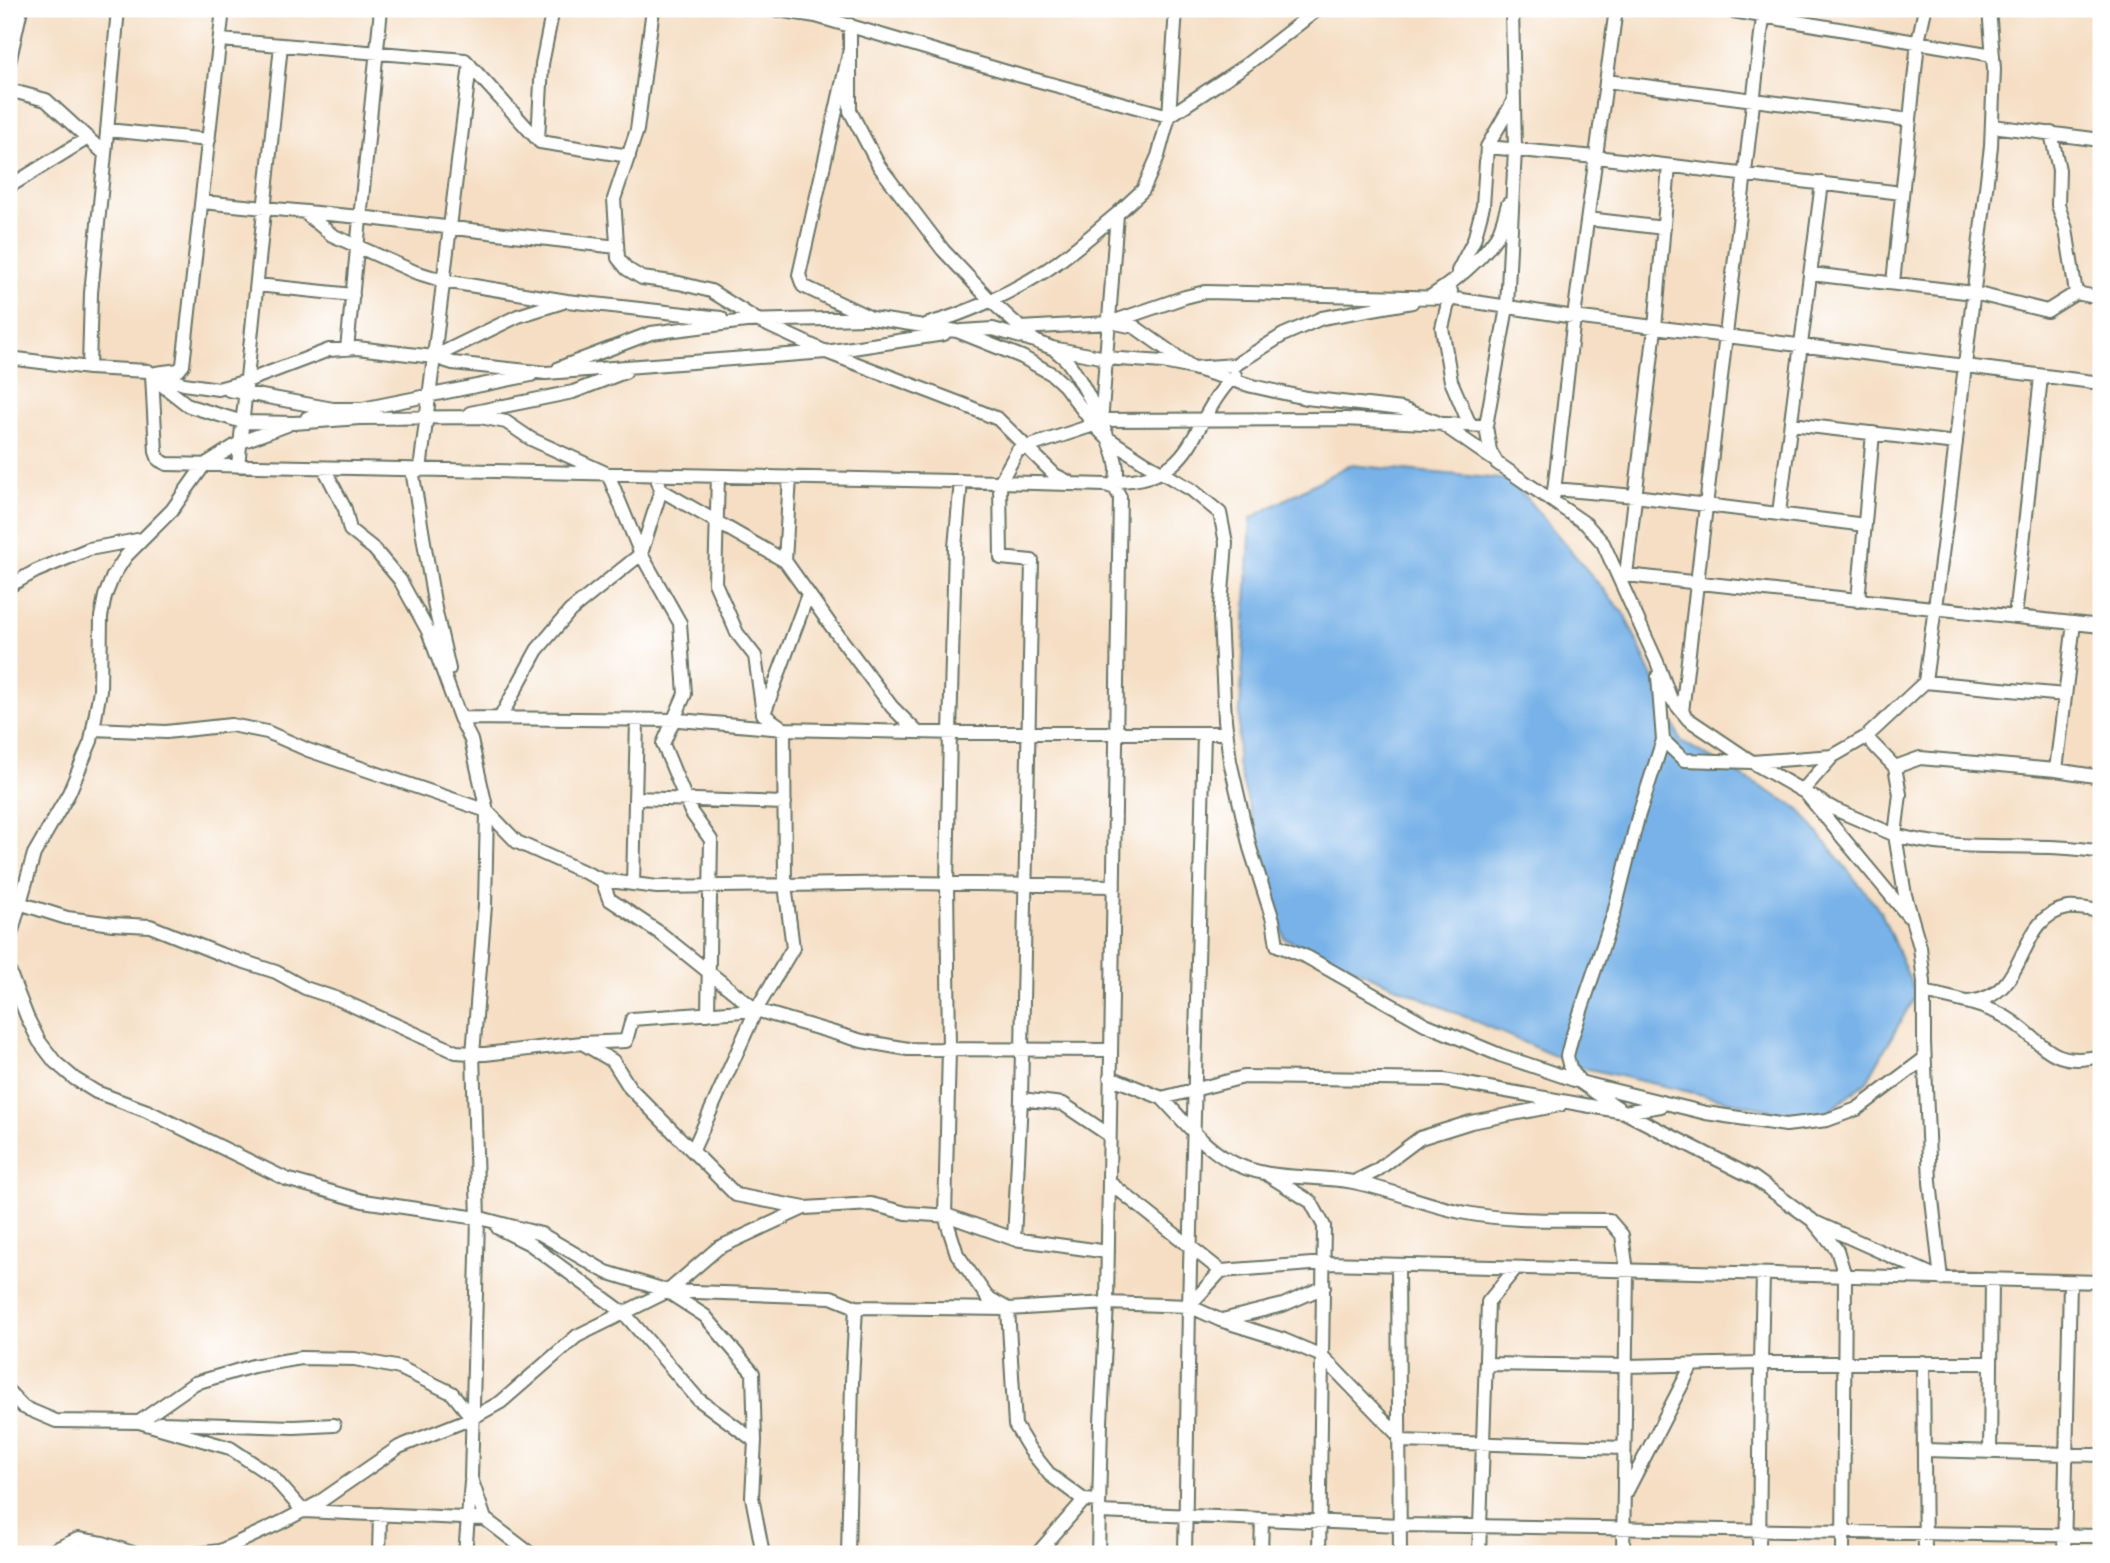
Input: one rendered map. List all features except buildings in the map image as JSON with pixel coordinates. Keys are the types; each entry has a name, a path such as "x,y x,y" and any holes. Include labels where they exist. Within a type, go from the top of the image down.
{"street":[{"path":"89,369 91,293 118,9"},
{"path":"153,376 179,370 183,365 223,9"},
{"path":"347,349 381,9"},
{"path":"538,139 542,64 553,9"},
{"path":"653,9 637,130 614,199 618,258 627,269 642,278 711,291 752,321 998,419 1055,475 1073,484"},
{"path":"771,9 817,16 1168,116 1245,65 1318,9"},
{"path":"920,326 944,320 990,300 1045,271 1143,190 1158,156 1168,116 1176,9"},
{"path":"1553,494 1616,9"},
{"path":"1721,9 1764,12 1993,55"},
{"path":"1893,284 1918,42 1925,9"},
{"path":"1803,790 1833,756 1866,737 1925,682 1936,609 1992,126 1993,55 1989,9"},
{"path":"1497,463 1490,451 1486,426 1507,307 1515,150 1512,10"},
{"path":"1682,712 1764,12"},
{"path":"9,63 16,13"},
{"path":"850,25 850,111 879,166 943,250 990,300 1035,341"},
{"path":"220,40 465,60 538,139 628,156"},
{"path":"239,466 281,45"},
{"path":"850,49 799,275 803,286 871,318"},
{"path":"460,718 435,608 416,470 433,419 430,395 434,357 471,65"},
{"path":"1606,80 1910,120"},
{"path":"9,90 46,100 105,154"},
{"path":"1471,425 1451,381 1442,328 1453,282 1474,240 1483,206 1487,147 1514,100"},
{"path":"1992,126 2101,140"},
{"path":"107,130 209,140"},
{"path":"2051,134 2059,170 2058,205 2066,229 2076,293"},
{"path":"9,183 15,183 88,138"},
{"path":"1487,147 1597,157 1902,193"},
{"path":"1621,575 1635,496 1655,328 1669,166"},
{"path":"1779,513 1822,183"},
{"path":"153,376 156,452 159,460 167,464 1115,485 1163,473 1189,449 1202,420 1230,379 1255,355 1283,335 1322,318 1429,298 1453,282 1498,234 1513,187"},
{"path":"202,202 618,247"},
{"path":"304,212 332,235 415,272 444,281 566,301 752,321"},
{"path":"1096,423 1102,411 1117,214"},
{"path":"1588,219 1664,228"},
{"path":"1811,274 1974,293 2047,311 2076,293 2101,298"},
{"path":"257,285 353,295"},
{"path":"1109,323 1205,292 1449,298 1655,328 2101,383"},
{"path":"434,357 518,316 566,301"},
{"path":"247,386 329,351 347,349 434,357 453,363 546,373 651,333 752,321 871,318 957,331 1022,357 1052,374 1096,423 1106,437 1117,469 1115,485 1120,496 1107,1303 1098,1554"},
{"path":"1021,328 1109,323 1135,327 1193,368 1235,365 1255,355"},
{"path":"153,376 184,384 218,388 247,386 333,409 362,409 546,373 825,352 957,331 993,329 1052,348 1106,358 1163,362 1306,398 1402,409 1442,424 1497,463 1553,494 1586,524 1603,543 1621,575 1670,697 1688,719 1752,762 1835,808 1895,835 1933,843 2040,846 2101,852"},
{"path":"1052,348 1066,359 1079,379 1096,423"},
{"path":"9,358 89,369 148,371 189,406 243,422 480,417 506,422 531,439 608,474 641,554 680,623 685,694 663,744 691,812 711,840 708,1014"},
{"path":"433,419 573,392 637,367"},
{"path":"2015,617 2041,377"},
{"path":"9,941 34,854 78,775 93,729 100,690 101,617 105,596 119,565 172,510 204,465 241,442 333,409"},
{"path":"1014,1239 1021,1099 1032,561 1001,558 1000,482 1018,450 1096,423 1344,419 1486,426"},
{"path":"1792,424 1956,443"},
{"path":"1858,601 1873,433"},
{"path":"1106,437 1192,490 1220,513 1226,543 1220,617 1226,733 1242,815 1278,945 1307,957 1425,1024 1500,1055 1580,1082 1706,1113 1786,1125 1827,1120 1857,1109 1924,1059"},
{"path":"324,468 345,509 350,530 374,549 400,580 428,631 460,718 471,740 487,811 485,905 473,1054 478,1219 471,1478 464,1554"},
{"path":"500,718 537,650 570,611 641,554 661,489 656,474"},
{"path":"718,476 715,583 737,634 755,656 763,714 784,729"},
{"path":"785,561 790,477"},
{"path":"961,481 955,547 950,733 947,884 949,1049 945,1216 957,1254 987,1297 1007,1309"},
{"path":"661,489 785,561 892,707 917,732"},
{"path":"1553,494 1635,496 1865,525"},
{"path":"9,586 36,571 89,549 144,539"},
{"path":"1621,575 2101,626"},
{"path":"763,714 808,594"},
{"path":"2056,770 2074,623"},
{"path":"1657,662 1663,740 1638,817 1614,913 1571,1040 1567,1056 1570,1068 1580,1082 1624,1112 1754,1178 1812,1220 1941,1279"},
{"path":"1925,682 2065,695"},
{"path":"460,718 674,720 784,729 950,733 1226,733"},
{"path":"634,884 637,720"},
{"path":"93,729 166,732 231,725 267,732 308,750 487,811 517,842 602,880 657,887 947,884 1114,886"},
{"path":"693,1150 756,1010 793,948 785,885 784,729"},
{"path":"1185,1554 1190,1247 1204,733"},
{"path":"1866,737 1895,767 1900,794 1895,835 1905,895 1920,947 1930,1182 1941,1279"},
{"path":"1663,740 1684,760 1752,762 1833,756"},
{"path":"1895,767 1920,758 2056,770 2101,778"},
{"path":"1803,790 1913,922"},
{"path":"635,798 785,803"},
{"path":"602,880 609,899 660,933 756,1010"},
{"path":"19,903 67,918 150,926 220,954 276,972 305,988 338,999 456,1052 473,1054 626,1041 632,1019 756,1010 862,1041 908,1049 1111,1050"},
{"path":"1966,1003 1990,997 2008,982 2035,930 2052,914 2075,908 2101,911"},
{"path":"9,971 32,1030 65,1072 96,1092 146,1111 286,1179 363,1201 478,1219 541,1234 606,1272 668,1291 831,1297 856,1307 1007,1309 1107,1303 1189,1306 1220,1320 1284,1340 1322,1356 1400,1439 1624,1448"},
{"path":"1924,992 2003,1016 2054,1056 2083,1059 2101,1056"},
{"path":"582,1043 613,1061 630,1088 736,1195 805,1208 871,1204 906,1213 945,1216 1014,1239 1108,1252"},
{"path":"1110,1077 1162,1098 1225,1159 1246,1169 1267,1175 1354,1182 1465,1213 1511,1218 1609,1220 1622,1235 1627,1270 1623,1554"},
{"path":"1162,1098 1244,1077 1444,1080 1624,1112 1668,1105"},
{"path":"1021,1099 1063,1104 1109,1135"},
{"path":"1354,1182 1376,1171 1420,1138 1471,1122 1569,1103"},
{"path":"1267,1175 1311,1202 1324,1226 1319,1554"},
{"path":"1109,1182 1221,1271 1325,1263 2101,1282"},
{"path":"196,1554 220,1551 303,1511 399,1447 472,1418 501,1402 577,1336 668,1291 718,1248 805,1208"},
{"path":"478,1219 530,1244 624,1313 698,1399 755,1441"},
{"path":"1812,1220 1837,1250 1844,1276 1843,1554"},
{"path":"1398,1265 1400,1554"},
{"path":"1479,1554 1488,1302 1516,1268"},
{"path":"1189,1306 1221,1271"},
{"path":"1759,1554 1763,1274"},
{"path":"1990,1452 1992,1280"},
{"path":"2064,1554 2070,1282"},
{"path":"1220,1320 1283,1305 1324,1287"},
{"path":"668,1291 705,1316 754,1373 752,1497 763,1554"},
{"path":"848,1554 856,1307"},
{"path":"1007,1309 1015,1425 1050,1475 1084,1500 1099,1507 1185,1516 1400,1525 2101,1536"},
{"path":"139,1422 195,1383 253,1366 301,1358 355,1359 400,1368 452,1393 472,1418"},
{"path":"1486,1364 1626,1366 1844,1361 1991,1363"},
{"path":"1923,1362 1925,1554"},
{"path":"1624,1496 1692,1364"},
{"path":"9,1392 23,1406 56,1421 294,1427 334,1425"},
{"path":"139,1422 230,1448 272,1476 303,1511 485,1519"},
{"path":"1925,1450 2101,1455"},
{"path":"471,1478 485,1519 531,1554"},
{"path":"1037,1554 1084,1500"},
{"path":"379,1554 380,1514"},
{"path":"1261,1554 1262,1519"},
{"path":"45,1554 78,1539 103,1543 136,1554"}],"water":[{"path":"1349,465 1511,480 1625,615 1681,741 1799,809 1881,912 1916,994 1867,1081 1817,1121 1580,1067 1284,938 1237,762 1251,518"}]}
